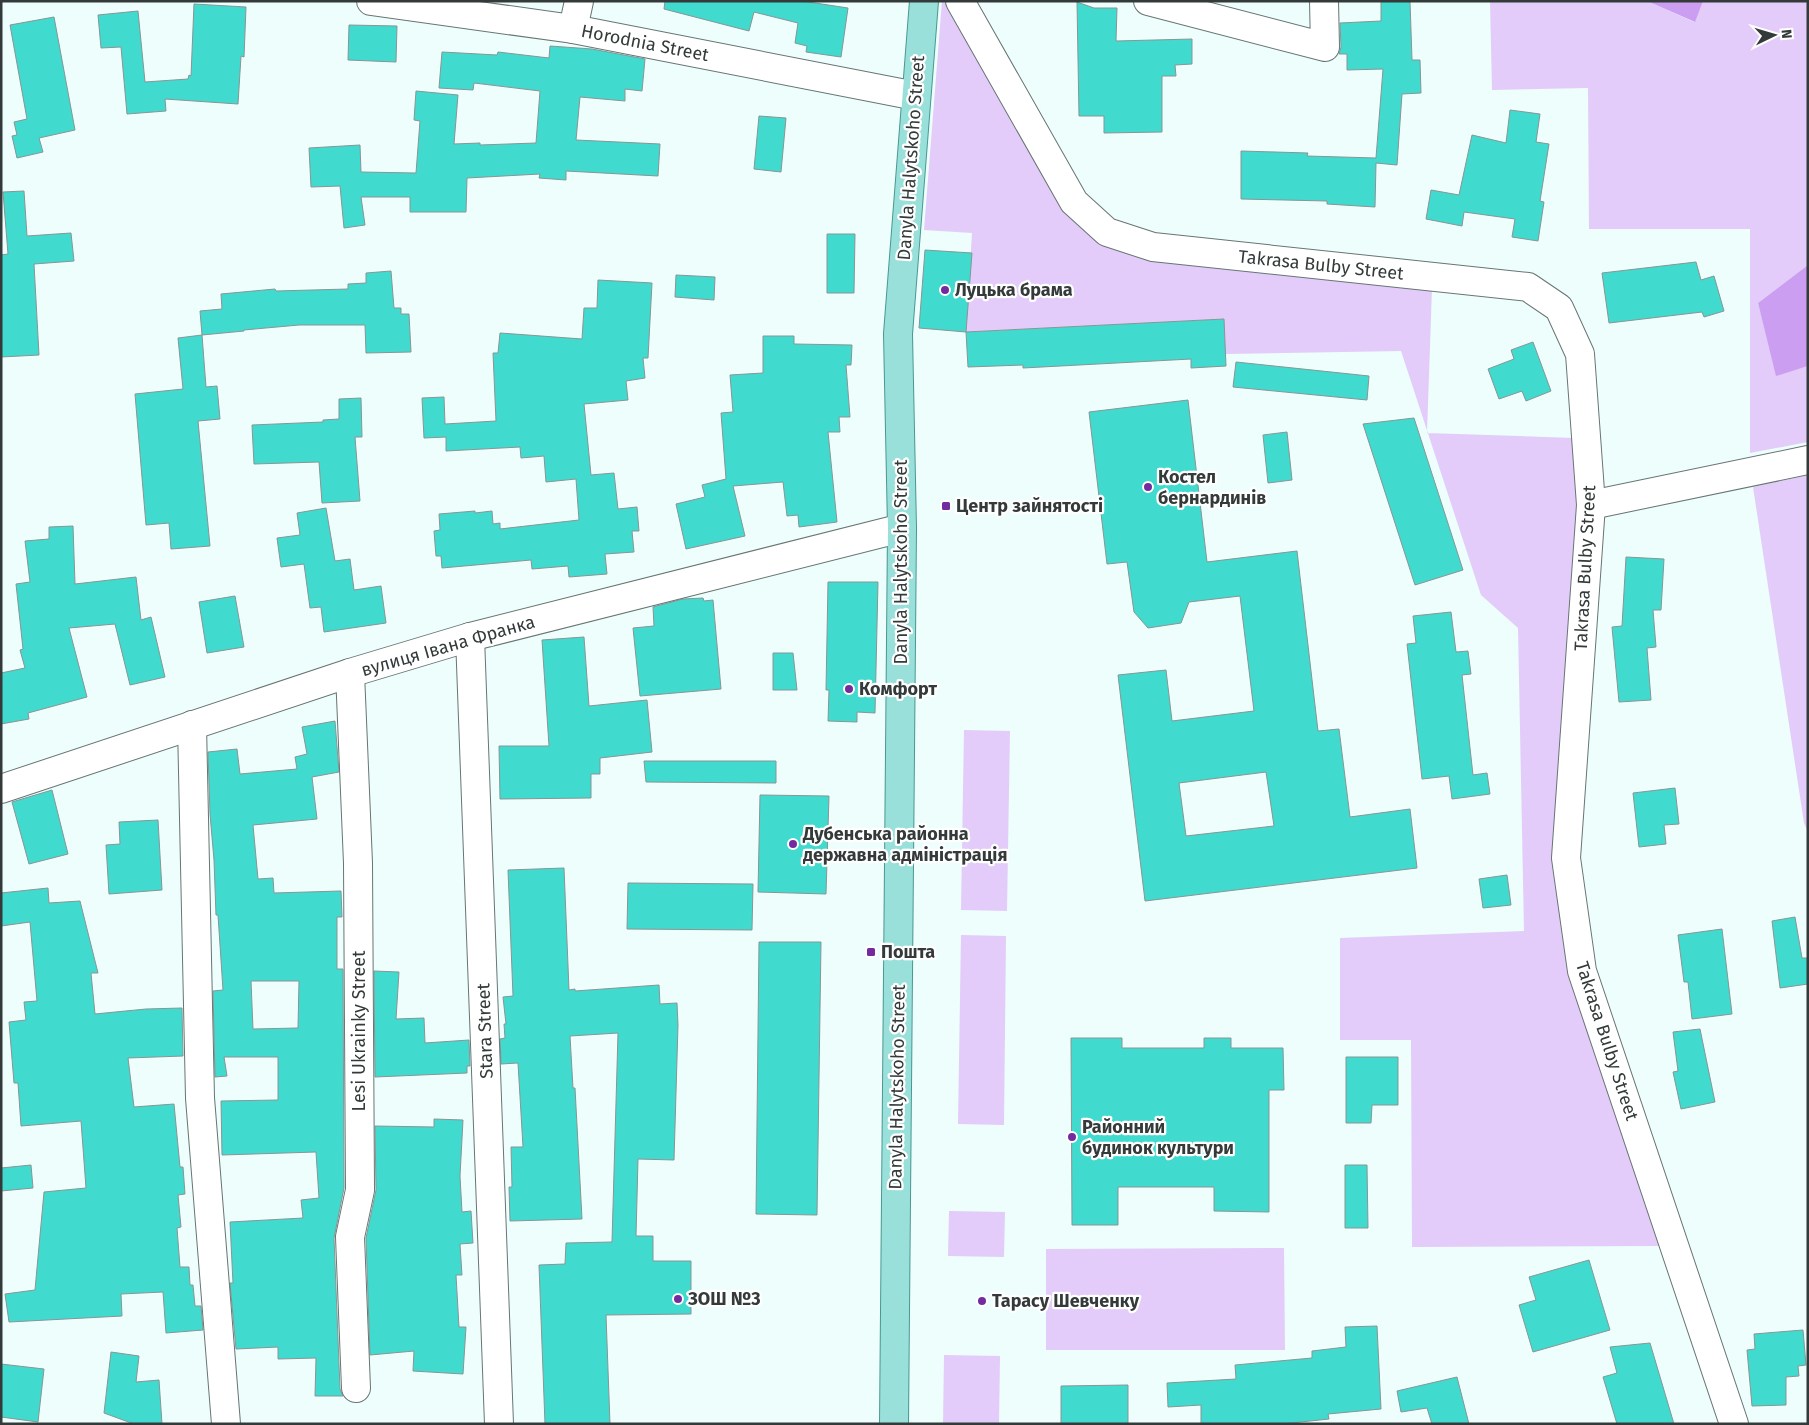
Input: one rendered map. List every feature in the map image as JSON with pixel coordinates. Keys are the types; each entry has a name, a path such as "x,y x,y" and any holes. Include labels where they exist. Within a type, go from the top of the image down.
{"main road":[{"name":"Danyla Halytskoho Street","path":"894,1424 902,528 898,334 924,1"}],"street":[{"name":"Horodnia Street","path":"371,1 573,28 916,96"},
{"path":"573,28 579,1"},
{"name":"Takrasa Bulby Street","path":"960,1 1074,202 1107,232 1153,247 1528,287 1559,308 1580,354 1591,505 1566,858 1582,971 1734,1424"},
{"path":"1148,1 1325,47 1324,1"},
{"path":"1591,505 1808,460"},
{"name":"вулиця Івана Франка","path":"1,789 350,673 470,637 902,528"},
{"name":"Stara Street","path":"470,637 499,1424"},
{"name":"Lesi Ukrainky Street","path":"350,673 358,892 360,1190 350,1237 356,1388"},
{"path":"192,725 200,1098 226,1424"}],"shaded area":[{"path":"942,1 946,1 1065,210 1101,242 1432,288 1427,431 1401,351 1225,354 1223,319 966,332 972,233 924,230"},
{"path":"1490,1 1647,1 1694,22 1703,1 1808,1 1808,265 1758,303 1777,375 1808,366 1808,442 1750,453 1750,229 1589,229 1588,88 1492,90"},
{"path":"1647,1 1703,1 1695,22"},
{"path":"1808,265 1808,366 1776,376 1758,303"},
{"path":"1428,433 1574,438 1579,505 1554,859 1661,1246 1412,1247 1411,1040 1340,1040 1340,938 1524,931 1518,628 1481,595"},
{"path":"1808,475 1808,832 1804,823 1753,487"},
{"path":"964,730 1010,731 1007,911 961,910"},
{"path":"961,935 1006,936 1004,1125 958,1124"},
{"path":"949,1211 1005,1212 1004,1257 948,1256"},
{"path":"1284,1248 1285,1350 1046,1350 1046,1249"},
{"path":"944,1355 1000,1356 999,1424 943,1424"}],"building":[{"path":"665,1 802,1 848,8 841,57 806,52 807,46 795,43 798,23 754,12 749,31 664,9"},
{"path":"1381,1 1410,1 1412,60 1420,60 1421,93 1402,94 1397,165 1376,163 1375,207 1327,204 1327,201 1241,199 1241,151 1308,153 1307,156 1376,158 1383,69 1347,70 1347,54 1339,54 1341,47 1340,23 1381,21"},
{"path":"1077,2 1094,8 1117,8 1116,41 1192,39 1192,64 1175,65 1176,76 1162,76 1162,132 1104,133 1104,116 1079,116"},
{"path":"194,4 246,7 244,57 241,56 238,104 165,99 166,111 127,114 121,47 101,48 98,15 138,11 145,82 188,79 189,75 191,76"},
{"path":"54,17 75,130 39,138 43,152 17,158 12,136 17,135 14,122 27,119 10,25"},
{"path":"349,25 397,26 396,62 348,60"},
{"path":"550,46 592,49 645,59 642,91 625,89 625,101 580,97 576,140 660,144 658,176 566,171 566,180 539,178 540,174 467,178 466,212 410,212 410,197 361,197 365,225 344,228 340,186 311,187 309,148 360,145 361,172 416,173 420,121 414,120 416,91 458,95 454,144 536,143 540,91 474,83 473,90 439,88 442,52 497,55 498,52 549,58"},
{"path":"1510,110 1540,114 1536,142 1549,144 1540,201 1544,202 1538,241 1512,237 1515,219 1464,212 1462,226 1426,219 1431,190 1459,195 1472,135 1506,143"},
{"path":"759,116 786,118 781,172 754,169"},
{"path":"24,191 27,236 71,233 74,261 34,264 39,355 1,357 1,255 8,254 3,192"},
{"path":"827,234 855,234 854,293 827,293"},
{"name":"Луцька брама","path":"925,250 972,253 966,332 919,328"},
{"path":"1696,262 1701,280 1714,276 1724,311 1704,317 1702,312 1609,323 1602,273"},
{"path":"391,271 394,308 401,308 401,314 409,314 411,352 366,353 365,325 299,325 202,335 200,311 222,309 221,294 275,289 276,291 348,289 348,284 366,283 366,273"},
{"path":"676,275 715,277 714,300 675,297"},
{"path":"598,280 652,283 648,358 643,358 645,378 626,381 628,400 584,404 591,475 614,473 618,509 637,507 639,531 632,531 634,552 605,554 607,574 569,577 568,566 532,569 531,560 442,568 441,556 436,556 434,531 440,530 439,514 492,511 493,524 500,523 500,529 579,520 576,479 546,482 544,456 521,458 520,447 446,451 446,437 424,438 422,398 444,397 445,424 496,421 493,353 498,353 500,333 582,339 584,308 597,308"},
{"path":"1224,319 1226,366 1191,368 1191,359 1023,368 1023,365 968,367 966,332"},
{"path":"202,335 206,387 217,386 220,419 198,421 210,546 171,549 169,523 146,525 135,394 183,389 178,338"},
{"path":"763,336 794,336 794,344 852,345 851,365 846,365 850,417 839,417 840,432 828,432 837,522 799,527 798,515 787,516 783,482 733,486 745,536 686,549 676,504 705,497 702,485 726,479 721,413 733,412 730,375 763,373"},
{"path":"1533,342 1551,391 1526,401 1522,391 1499,399 1488,369 1514,359 1511,350"},
{"path":"1236,362 1369,376 1367,400 1233,387"},
{"path":"361,398 362,437 355,437 360,501 322,503 319,462 254,464 252,425 323,422 323,420 339,419 339,399"},
{"path":"1188,400 1207,562 1297,551 1318,731 1339,729 1350,817 1410,809 1417,868 1145,901 1118,675 1166,670 1172,721 1254,711 1240,596 1189,602 1181,623 1148,628 1134,612 1127,562 1107,564 1089,412","holes":["1266,772 1274,826 1186,836 1179,783"]},
{"path":"1414,418 1463,570 1415,585 1363,424"},
{"path":"1287,432 1292,480 1268,483 1263,435"},
{"path":"326,508 335,561 350,559 354,590 381,586 386,623 324,632 321,607 310,608 304,564 281,567 277,538 300,535 297,513"},
{"path":"73,526 75,584 136,577 141,620 151,617 165,677 130,685 115,624 69,628 87,697 28,713 29,719 1,724 1,673 25,668 20,650 23,649 16,584 30,582 25,541 49,539 49,527"},
{"path":"1626,557 1664,559 1661,610 1653,610 1656,647 1647,648 1651,700 1619,702 1612,627 1622,626"},
{"path":"828,582 878,582 875,713 857,712 857,722 828,721 829,690 826,690"},
{"path":"235,596 244,647 207,653 199,602"},
{"path":"703,598 704,601 713,600 721,689 640,696 633,628 654,626 653,607 683,599"},
{"path":"1451,612 1456,652 1468,651 1471,674 1462,675 1473,775 1487,773 1490,794 1452,799 1449,776 1422,779 1407,644 1416,643 1413,616"},
{"path":"584,637 589,706 647,700 652,752 600,758 600,774 591,774 591,798 500,799 499,746 549,746 542,640"},
{"path":"773,653 793,653 797,690 773,690"},
{"path":"335,721 339,772 312,777 317,819 253,825 258,879 273,878 274,893 341,891 342,917 337,917 337,969 343,969 344,1188 334,1238 340,1389 343,1396 315,1396 316,1358 278,1359 278,1347 236,1349 230,1283 233,1283 230,1222 303,1218 301,1200 319,1198 316,1152 222,1155 221,1101 278,1100 278,1057 224,1057 227,1076 215,1077 213,991 223,990 218,915 216,915 208,752 237,749 240,774 297,769 295,757 307,754 302,727","holes":["251,981 299,981 298,1028 253,1029"]},
{"path":"644,761 776,761 776,783 646,782"},
{"path":"1675,788 1679,824 1664,825 1666,844 1639,847 1633,793"},
{"path":"52,790 68,854 29,864 12,802"},
{"name":"Дубенська районна державна адміністрація","path":"760,795 829,796 826,894 758,892"},
{"path":"158,820 162,890 109,894 106,845 120,844 119,822"},
{"path":"564,868 569,990 659,985 660,1004 677,1003 674,1160 638,1159 636,1236 653,1236 653,1261 691,1261 691,1314 606,1315 610,1424 545,1424 539,1265 565,1264 566,1243 612,1242 618,1033 570,1036 573,1088 575,1088 582,1219 510,1221 509,1187 512,1187 511,1147 523,1147 518,1063 501,1064 500,1039 505,1038 504,1024 506,1024 503,997 513,996 508,870"},
{"path":"1507,875 1511,905 1483,908 1479,879"},
{"path":"628,883 753,884 752,930 627,929"},
{"path":"48,888 49,903 80,901 98,973 91,973 95,1014 182,1008 183,1056 128,1058 134,1107 174,1104 180,1167 183,1167 185,1194 178,1195 181,1227 177,1228 180,1267 189,1267 190,1285 193,1285 195,1306 201,1306 203,1330 166,1333 163,1292 121,1294 122,1316 9,1322 5,1294 35,1290 44,1192 86,1188 81,1121 21,1126 18,1083 14,1083 9,1022 26,1020 24,1002 37,1001 30,922 1,926 1,893"},
{"path":"1795,917 1802,958 1808,958 1808,984 1780,988 1772,921"},
{"path":"1722,929 1732,1014 1692,1019 1688,982 1684,982 1678,935"},
{"path":"759,942 821,942 817,1215 756,1214"},
{"path":"374,971 399,972 396,1019 424,1018 425,1043 469,1040 470,1066 467,1066 467,1073 375,1077"},
{"path":"1700,1029 1715,1102 1681,1109 1673,1072 1678,1071 1673,1032"},
{"path":"1071,1038 1122,1038 1122,1048 1204,1048 1204,1038 1231,1038 1231,1048 1283,1048 1284,1090 1269,1090 1269,1212 1214,1211 1214,1187 1118,1187 1118,1225 1072,1225"},
{"path":"1346,1057 1398,1057 1398,1105 1372,1105 1371,1123 1346,1123"},
{"path":"434,1119 463,1120 460,1176 462,1212 471,1211 473,1243 460,1244 462,1275 456,1275 459,1327 466,1327 463,1374 413,1371 414,1351 370,1355 366,1238 376,1190 375,1126 434,1127"},
{"path":"31,1165 33,1188 1,1191 1,1168"},
{"path":"1345,1165 1367,1165 1368,1228 1345,1228"},
{"path":"1589,1260 1610,1330 1533,1352 1519,1305 1536,1300 1529,1277"},
{"path":"1377,1326 1381,1409 1328,1414 1329,1419 1282,1424 1201,1424 1201,1405 1168,1407 1167,1383 1236,1379 1235,1365 1312,1358 1312,1351 1346,1347 1345,1327"},
{"path":"1803,1330 1806,1365 1798,1366 1799,1376 1786,1377 1786,1405 1752,1406 1747,1350 1755,1349 1754,1334"},
{"path":"1650,1343 1674,1424 1617,1424 1603,1377 1617,1373 1610,1347"},
{"path":"111,1352 139,1356 136,1382 159,1380 162,1424 134,1424 104,1413"},
{"path":"1,1364 44,1369 38,1422 1,1417"},
{"path":"1457,1377 1469,1424 1432,1424 1427,1408 1401,1412 1397,1391"},
{"path":"1128,1385 1128,1424 1061,1424 1061,1386"}],"place":[{"name":"Луцька брама","path":"945,290"},
{"name":"Костел бернардинів","path":"1148,487"},
{"name":"Центр зайнятості","path":"946,506"},
{"name":"Комфорт","path":"849,689"},
{"name":"Дубенська районна державна адміністрація","path":"793,844"},
{"name":"Пошта","path":"871,952"},
{"name":"Районний будинок культури","path":"1072,1137"},
{"name":"ЗОШ №3","path":"678,1299"},
{"name":"Тарасу Шевченку","path":"982,1301"}]}
